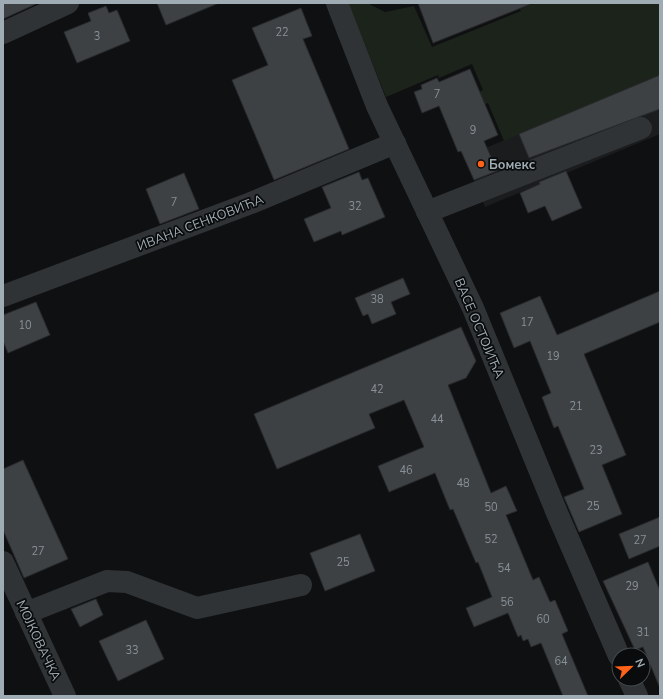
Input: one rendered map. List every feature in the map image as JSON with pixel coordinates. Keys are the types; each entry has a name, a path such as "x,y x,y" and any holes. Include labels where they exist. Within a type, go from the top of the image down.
{"street":[{"path":"3,33 68,3"},
{"name":"ВАСЕ ОСТОЈИЋА","path":"336,3 377,106 473,308 557,513 615,647"},
{"path":"427,212 642,128"},
{"name":"ИВАНА СЕНКОВИЋА","path":"3,296 251,204 395,143"},
{"name":"МОЈКОВАЧКА","path":"3,562 65,696"},
{"path":"26,613 107,581 126,582 197,608 301,585"}],"shaded area":[{"path":"348,3 367,3 385,12 414,6 432,47 521,11 520,9 535,3 660,3 660,75 504,141 488,103 451,118 446,106 483,90 472,64 439,78 438,75 386,97"},
{"path":"660,75 660,134 485,207 464,157"}],"building":[{"path":"3,3 38,3 3,19"},
{"path":"157,3 219,3 166,25"},
{"path":"418,3 531,3 531,4 433,43"},
{"path":"106,6 109,13 117,10 130,41 77,63 64,32 91,21 88,13"},
{"path":"301,8 312,36 303,39 349,149 274,180 232,80 268,65 252,28"},
{"path":"470,69 498,135 484,141 497,171 474,180 461,151 458,152 439,106 422,113 414,92 422,89 421,85 437,78 439,82"},
{"path":"660,75 660,109 529,158 519,134"},
{"path":"566,171 582,208 552,221 545,206 528,213 520,193 540,184 539,182"},
{"path":"359,172 362,180 368,178 385,217 342,235 341,231 314,242 304,219 331,208 322,187"},
{"path":"184,173 199,209 160,224 146,189"},
{"path":"403,278 410,294 391,302 396,314 372,324 368,314 363,316 355,298"},
{"path":"660,291 660,322 584,354 626,455 602,465 622,514 579,532 564,497 584,489 558,426 554,428 542,397 551,393 530,341 514,348 500,313 540,296 557,335"},
{"path":"36,302 50,335 8,353 3,341 3,315"},
{"path":"461,327 476,361 466,378 448,385 491,493 506,486 517,511 506,515 533,580 539,577 550,602 555,600 568,631 562,634 588,696 563,696 541,643 531,647 528,639 523,641 521,635 518,637 508,613 474,627 466,608 492,597 478,562 476,563 453,509 450,510 435,473 389,492 378,466 424,447 404,400 369,414 375,428 277,469 254,414"},
{"path":"23,460 68,559 24,578 3,530 3,469"},
{"path":"660,517 660,546 629,559 619,534"},
{"path":"360,534 375,571 325,591 310,553"},
{"path":"648,562 660,591 660,688 651,666 651,647 634,647 603,581"},
{"path":"96,599 103,615 80,627 71,609"},
{"path":"146,620 164,659 118,681 99,641"}],"place":[{"name":"Бомекс","path":"481,164"}]}
